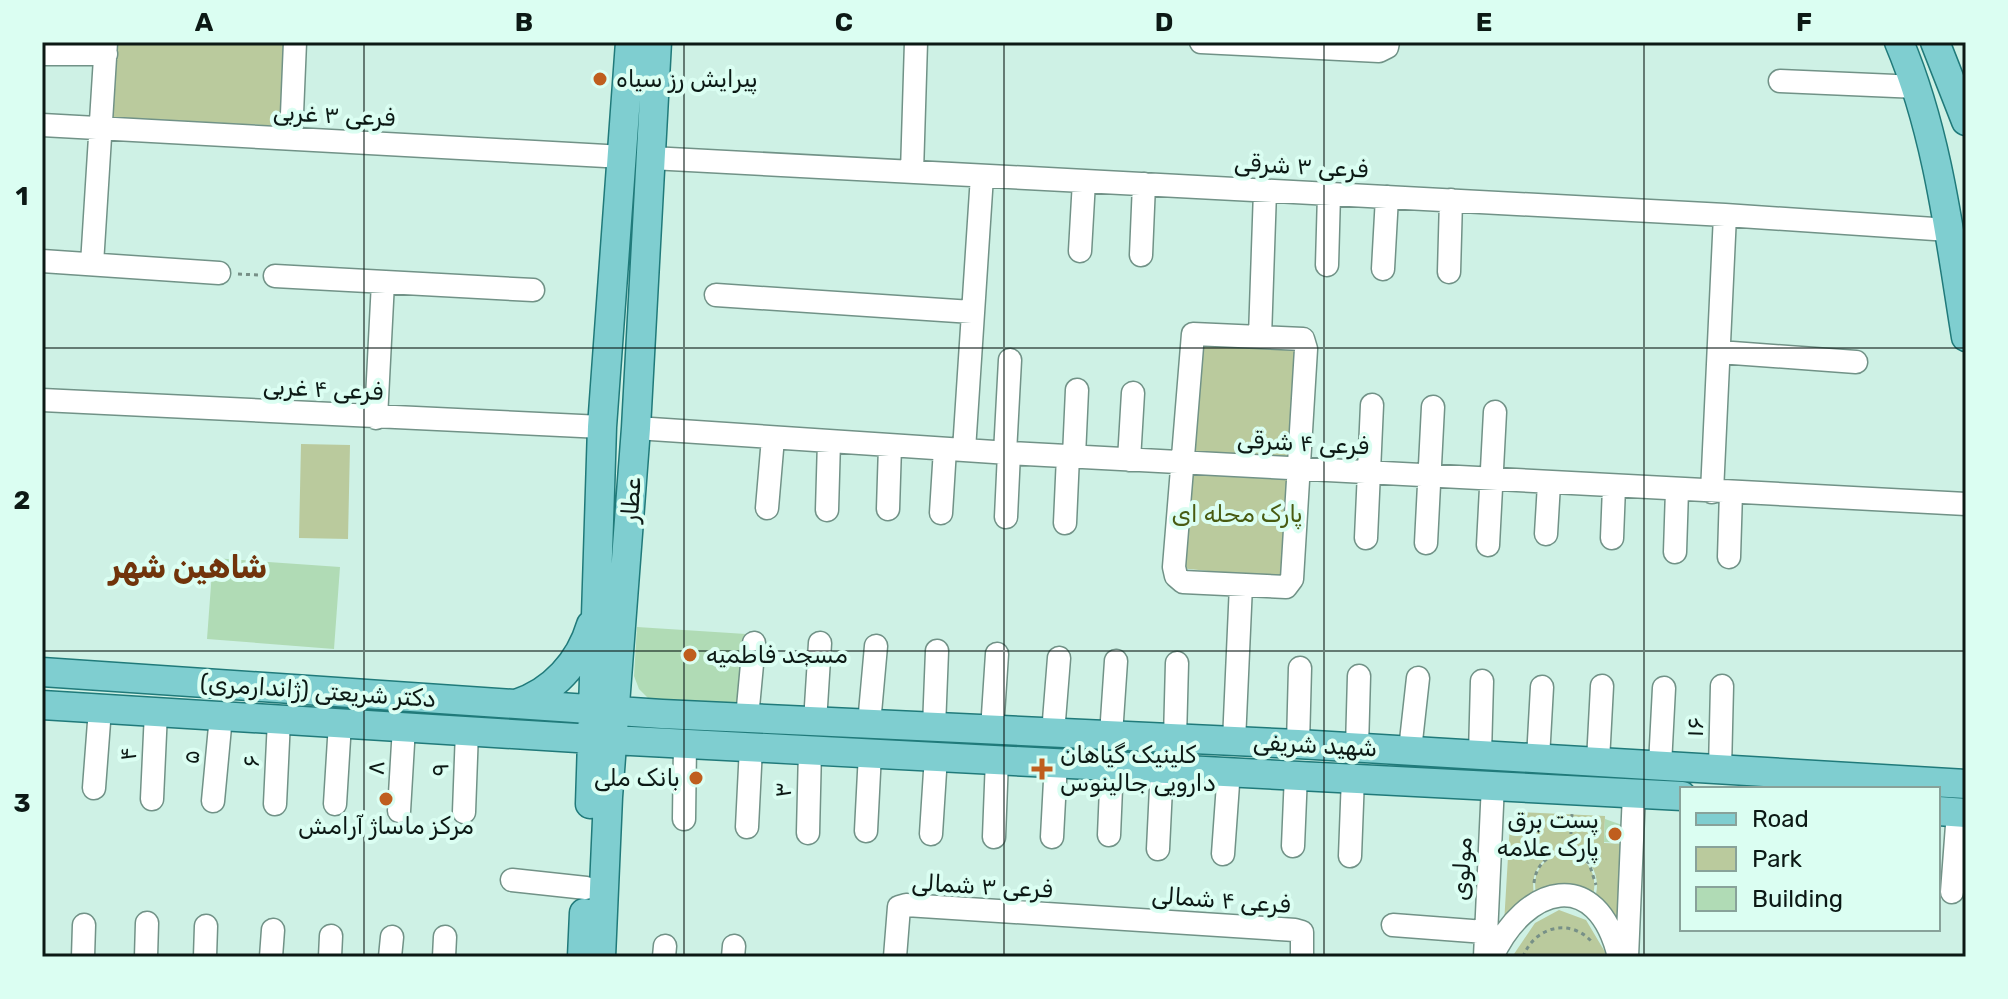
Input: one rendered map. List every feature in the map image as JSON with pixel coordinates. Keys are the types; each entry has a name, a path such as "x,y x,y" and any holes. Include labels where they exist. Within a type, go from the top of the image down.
{"main road":[{"name":"عطار","path":"604,724 619,680 644,296 630,42"},
{"name":"عطار","path":"582,957 586,888 599,798 604,724 600,557 602,427 613,293 657,42"},
{"path":"1899,42 1918,87 1949,230 1966,337"},
{"path":"1935,42 1966,121"},
{"path":"613,293 644,296"},
{"path":"512,705 531,699 562,676 586,643 600,557"},
{"name":"دکتر شریعتی (ژاندارمری)","path":"42,672 512,705 604,724"},
{"path":"619,680 639,701 662,714"},
{"path":"452,701 459,731"},
{"name":"دکتر شریعتی (ژاندارمری)","path":"42,705 545,736 604,724"},
{"name":"شهید شریفی","path":"604,724 662,714 1286,743 1966,784"},
{"name":"شهید شریفی","path":"604,724 679,743 1680,796"},
{"path":"545,736 570,746 580,758 599,798 629,761 644,750 679,743"},
{"path":"1284,773 1286,743"},
{"name":"عطار","path":"599,798 601,957"}],"street":[{"path":"291,138 295,42"},
{"path":"912,172 916,42"},
{"path":"1201,42 1379,51 1387,47 1388,42"},
{"path":"42,54 106,48 92,264"},
{"path":"1780,81 1918,87"},
{"name":"فرعی ۳ غربی","path":"42,125 637,158"},
{"name":"فرعی ۳ شرقی","path":"637,158 1725,215 1949,230"},
{"path":"941,513 954,450 972,312 982,176"},
{"path":"1080,251 1084,181"},
{"path":"1141,255 1144,184"},
{"path":"1260,337 1265,191"},
{"path":"1327,265 1329,194"},
{"path":"1383,269 1387,197"},
{"path":"1449,272 1451,200"},
{"path":"1725,215 1719,352 1721,492 1729,557"},
{"path":"42,261 219,273"},
{"path":"275,276 533,290"},
{"path":"376,418 383,282"},
{"path":"716,295 972,312"},
{"path":"1193,334 1260,337 1303,339 1306,349 1290,583 1286,587 1183,582 1176,576 1180,462 1193,334"},
{"path":"1719,352 1856,362"},
{"path":"1006,517 1010,360"},
{"path":"1065,523 1077,390"},
{"path":"1129,460 1133,393"},
{"name":"فرعی ۴ غربی","path":"42,400 602,427"},
{"path":"1366,538 1372,405"},
{"path":"1426,543 1433,407"},
{"path":"1488,545 1495,412"},
{"name":"فرعی ۴ شرقی","path":"636,428 954,450 1966,504"},
{"path":"767,508 773,438"},
{"path":"827,510 829,441"},
{"path":"888,509 890,446"},
{"path":"1546,534 1549,484"},
{"path":"1612,538 1614,487"},
{"path":"1675,552 1677,490"},
{"path":"1234,741 1241,585"},
{"path":"747,718 754,643"},
{"path":"815,722 820,643"},
{"path":"869,724 876,646"},
{"path":"934,727 937,651"},
{"path":"992,730 997,654"},
{"path":"1053,733 1059,658"},
{"path":"1111,735 1116,661"},
{"path":"1175,738 1177,663"},
{"path":"1286,743 1300,668"},
{"path":"1357,747 1359,676"},
{"path":"1410,750 1418,678"},
{"path":"1480,754 1482,681"},
{"path":"1598,761 1602,686"},
{"name":"۱۶","path":"1720,769 1722,686"},
{"path":"1538,758 1542,687"},
{"path":"1660,765 1664,688"},
{"path":"42,705 42,712"},
{"path":"94,788 100,709"},
{"name":"۴","path":"152,799 156,712"},
{"name":"۵","path":"213,801 221,716"},
{"name":"۶","path":"275,804 279,720"},
{"path":"335,804 340,723"},
{"name":"۸","path":"399,811 404,727"},
{"name":"۹","path":"459,731 464,812"},
{"path":"679,743 684,819"},
{"path":"747,827 751,747"},
{"name":"۳","path":"808,833 810,750"},
{"path":"866,831 870,753"},
{"path":"931,834 936,756"},
{"path":"994,837 997,759"},
{"path":"1052,837 1056,762"},
{"path":"1109,835 1112,765"},
{"path":"1158,849 1162,767"},
{"path":"1223,854 1229,770"},
{"path":"1284,773 1293,846"},
{"path":"1350,856 1353,777"},
{"name":"مولوی","path":"1485,957 1493,784"},
{"path":"1627,957 1634,793"},
{"path":"1952,892 1958,812"},
{"path":"512,880 586,888"},
{"path":"1492,957 1523,911 1549,896 1562,895 1578,898 1598,912 1610,931 1619,957"},
{"name":"فرعی ۳ شمالی","path":"895,957 899,907 906,905 1111,920"},
{"name":"فرعی ۴ شمالی","path":"1111,920 1295,930 1302,932 1302,957"},
{"path":"146,957 147,923"},
{"path":"83,957 84,925"},
{"path":"1393,925 1485,932"},
{"path":"205,957 206,926"},
{"path":"271,957 273,930"}],"path":[{"path":"219,273 275,276"},
{"path":"1559,813 1572,814 1570,851"},
{"path":"1570,851 1589,863 1596,889"},
{"path":"1534,890 1535,873 1545,860 1570,851"},
{"path":"1559,927 1560,918"},
{"path":"1514,951 1524,955 1539,934 1559,927 1576,930 1596,946"}],"green space":[{"path":"118,42 285,42 281,126 112,117"},
{"name":"پارک محله ای","path":"1199,341 1297,345 1285,579 1180,568"},
{"path":"301,444 350,445 348,539 299,538"},
{"path":"1519,812 1605,816 1604,843 1625,844 1619,925 1595,898 1597,883 1594,870 1586,859 1573,852 1592,871 1592,899 1536,894 1540,868 1562,852 1543,862 1539,867 1534,879 1534,894 1504,924 1510,823"},
{"path":"1559,910 1586,920 1608,957 1512,957 1535,923"}],"building":[{"path":"213,558 340,567 334,649 207,639"},
{"name":"مسجد فاطمیه","path":"637,627 746,634 741,705 649,699 639,689 634,676"},
{"name":"پست برق پارک علامه","path":"1605,819 1625,826 1625,843 1604,842"}],"place":[{"name":"پیرایش رز سیاه","path":"600,79"},
{"name":"مسجد فاطمیه","path":"690,655"},
{"name":"کلینیک گیاهان دارویی جالینوس","path":"1042,769"},
{"name":"بانک ملی","path":"696,778"},
{"name":"مرکز ماساژ آرامش","path":"386,799"},
{"name":"پست برق پارک علامه","path":"1615,834"}],"district":[{"name":"شاهین شهر","path":"188,567"}]}
